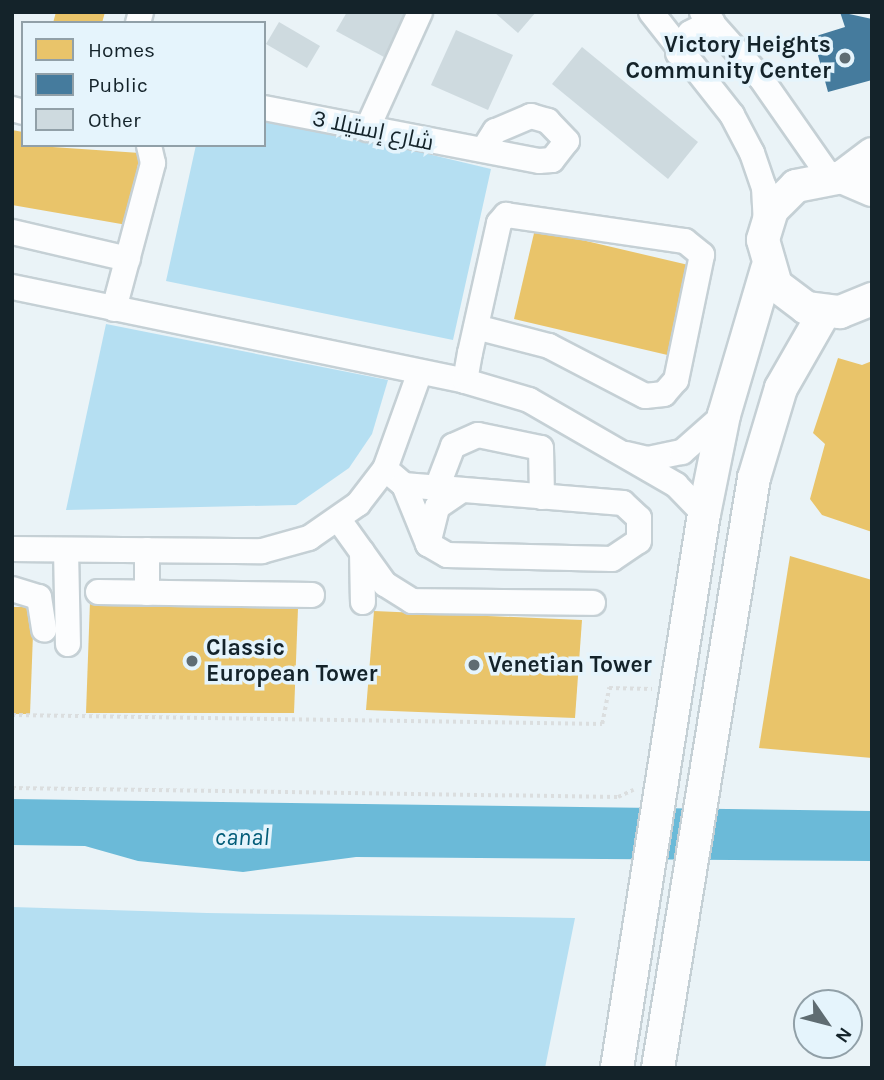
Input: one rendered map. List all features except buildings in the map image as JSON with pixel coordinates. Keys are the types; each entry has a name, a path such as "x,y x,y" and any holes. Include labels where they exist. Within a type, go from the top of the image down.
{"main road":[{"path":"617,1068 704,514 724,415 767,269 766,226 790,191 836,177 872,154"},
{"path":"836,177 872,190"},
{"path":"767,269 789,299 824,313 867,305"},
{"path":"658,1068 761,447 781,388 824,313"}],"street":[{"path":"368,129 420,12"},
{"path":"651,12 678,53 732,115 752,153 764,187 766,226"},
{"path":"678,53 691,33 707,17 836,177"},
{"name":"شارع إستيلا 3","path":"266,108 483,150"},
{"path":"114,309 153,163 149,147"},
{"path":"465,381 476,327 499,223 510,214 685,241 702,255 677,380 664,394 645,396 549,346 476,327"},
{"path":"12,232 128,259"},
{"path":"12,286 465,381 559,414 676,485 704,514"},
{"path":"12,549 262,551 309,538 339,520 385,468 420,372"},
{"path":"616,449 666,457 682,452 724,415"},
{"path":"428,544 437,507 449,489 453,446 478,435 541,449 542,497"},
{"path":"385,468 404,485 428,544 447,555 612,559 639,541 639,518 623,503 404,485"},
{"path":"339,520 393,591 412,601 593,603"},
{"path":"66,550 68,644"},
{"path":"147,550 147,593"},
{"path":"362,552 363,602"},
{"path":"12,589 39,597 44,630"},
{"path":"98,592 312,595"}],"path":[{"path":"653,701 656,678"},
{"path":"12,715 602,724 609,688 654,689"},
{"path":"12,788 618,797 640,782"}],"shaded area":[{"path":"266,115 491,169 453,340 166,281 196,147 266,147"},
{"path":"106,324 388,380 372,434 349,468 296,505 66,510"},
{"path":"12,907 207,913 575,918 545,1068 12,1068"}],"water":[{"name":"canal","path":"12,799 872,811 872,861 356,857 243,872 138,861 85,846 12,845"}],"place":[{"name":"Victory Heights Community Center","path":"845,58"},
{"name":"Classic European Tower","path":"192,661"},
{"name":"Venetian Tower","path":"474,665"}]}
